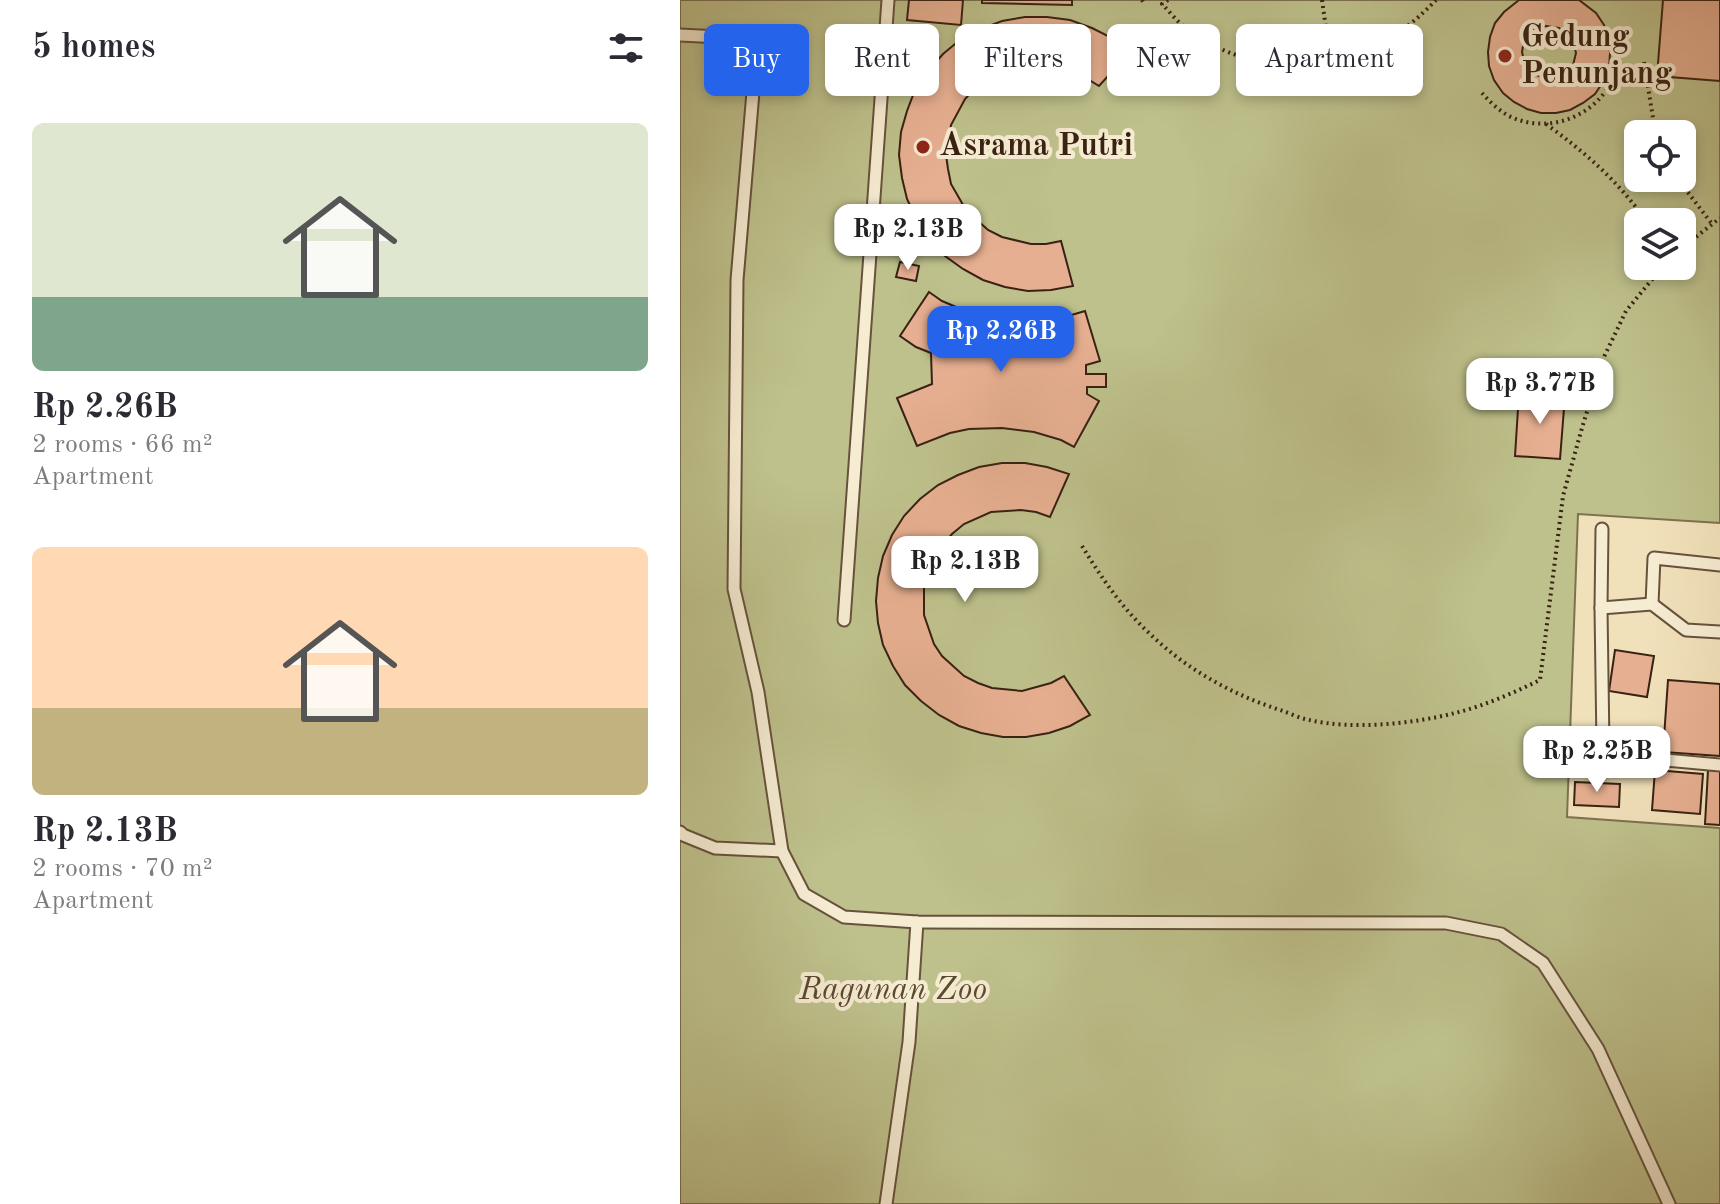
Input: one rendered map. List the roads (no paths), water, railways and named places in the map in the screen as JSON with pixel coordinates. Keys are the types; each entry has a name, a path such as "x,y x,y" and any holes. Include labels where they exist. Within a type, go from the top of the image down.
{"lane":[{"path":"844,620 888,0"},
{"path":"680,35 720,37 748,61 753,92 737,280 734,589 758,692 782,851 804,894 844,917 917,922 1446,923 1501,934 1543,963 1598,1049 1669,1204"},
{"path":"1602,529 1603,746 1606,752 1622,756 1720,765"},
{"path":"1652,604 1654,558 1720,565"},
{"path":"1601,608 1652,604 1686,630 1720,632"},
{"path":"680,832 715,848 782,851"},
{"path":"886,1204 909,1042 917,922"}],"place":[{"name":"Gedung Penunjang","path":"1505,56"},
{"name":"Asrama Putri","path":"923,147"}],"park label":[{"name":"Ragunan Zoo","path":"893,991"}]}
